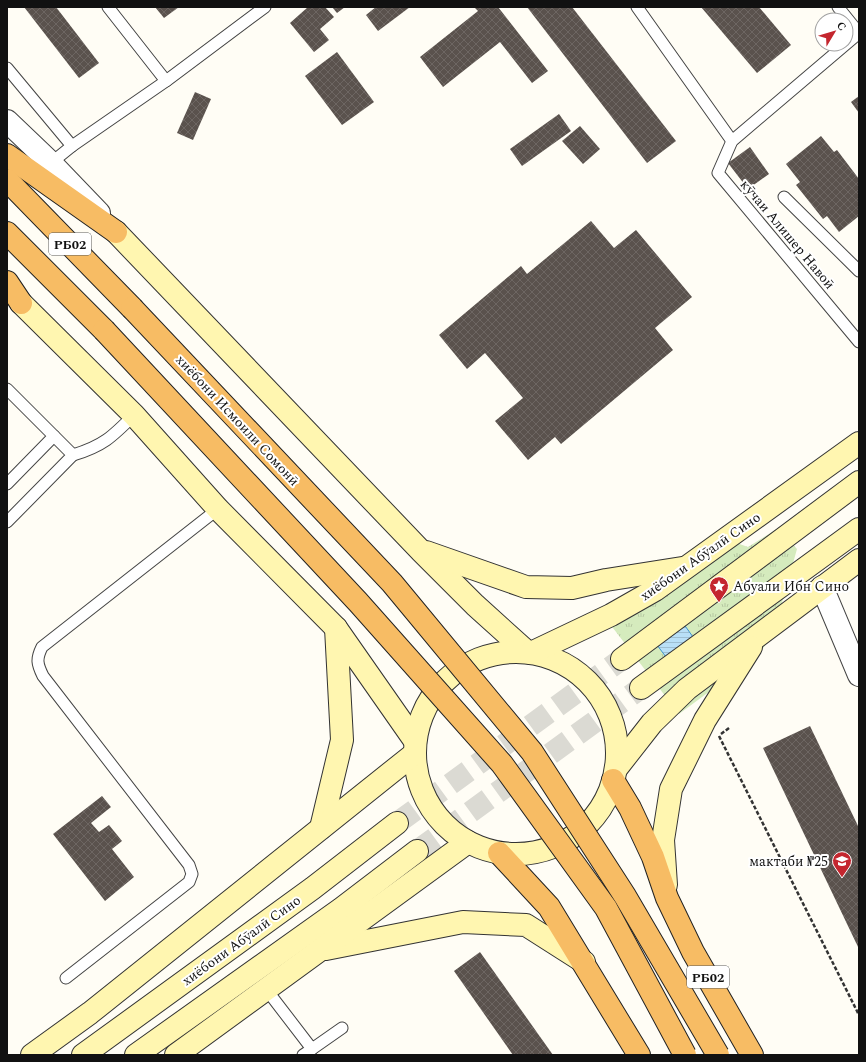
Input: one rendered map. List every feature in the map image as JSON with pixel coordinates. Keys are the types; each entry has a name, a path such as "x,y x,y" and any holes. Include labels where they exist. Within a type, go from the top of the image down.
{"highway":[{"path":"7,156 116,232"},
{"name":"хиёбони Исмоили Сомонӣ","path":"7,180 132,308 392,583 532,752 625,896 718,1055"},
{"name":"РБ02","path":"7,233 104,330 358,602 502,764 606,908 685,1055"},
{"path":"7,282 14,296"},
{"name":"РБ02","path":"614,775 653,857 667,898 693,952 752,1055"},
{"path":"499,853 549,907 584,962 639,1055"}],"main road":[{"path":"116,232 421,551 529,653"},
{"path":"14,296 134,415 218,509 336,628 415,747"},
{"name":"хиёбони Абӯалӣ Сино","path":"529,653 611,615 655,590 689,567 859,443"},
{"path":"622,659 859,482"},
{"path":"641,688 859,530"},
{"path":"421,551 526,587 572,588 606,580 689,567"},
{"path":"614,775 616,742 610,717 597,693 579,674 556,660 529,653 500,652 475,660 453,674 434,692 425,710 415,747 418,780 429,805 446,826 468,842 499,853 529,853 557,845 582,830 601,807 614,775 652,723 682,693 859,560"},
{"path":"321,828 342,740 336,628"},
{"path":"667,898 663,840 671,789 705,720 756,638"},
{"path":"32,1055 90,1013 321,828 415,747"},
{"name":"хиёбони Абӯалӣ Сино","path":"83,1055 313,888 397,823"},
{"path":"176,1055 468,842"},
{"path":"136,1055 341,909 417,851"},
{"path":"321,950 463,922 526,925 584,962"}],"street":[{"path":"7,121 51,163 116,232"},
{"path":"822,588 859,675"}],"lane":[{"path":"108,7 166,81"},
{"path":"51,163 72,146 166,81 265,7"},
{"path":"637,7 732,141"},
{"name":"кӯчаи Алишер Навоӣ","path":"838,7 859,33 732,141 718,173 859,342"},
{"path":"7,68 72,146"},
{"path":"784,197 859,272"},
{"path":"7,389 73,455"},
{"path":"7,522 73,455 94,449 110,439 134,415"},
{"path":"7,484 54,436"},
{"path":"66,978 189,882 192,874 190,865 43,676 37,664 37,655 42,647 218,509"},
{"path":"266,989 308,1052 342,1028"}],"path":[{"path":"715,740 729,728"},
{"path":"719,736 859,1014"}],"green space":[{"path":"775,530 786,537 797,549 774,631 759,655 679,714 603,615 717,536 748,547"}],"water":[{"path":"678,616 693,637 666,657 651,637"}],"building":[{"path":"24,7 56,7 99,63 79,78"},
{"path":"155,7 179,7 164,18"},
{"path":"308,7 325,7 334,17 320,29 329,40 314,52 290,23"},
{"path":"332,7 345,7 337,13"},
{"path":"376,7 410,7 378,31 366,15"},
{"path":"474,7 498,7 548,71 532,83 500,42 443,87 420,57 478,11"},
{"path":"527,7 572,7 676,141 647,163"},
{"path":"701,7 759,7 791,45 757,73"},
{"path":"337,52 374,102 342,125 305,76"},
{"path":"195,92 211,99 193,140 177,133"},
{"path":"859,96 859,113 851,102"},
{"path":"559,114 571,131 522,166 510,149"},
{"path":"580,126 600,149 583,164 562,141"},
{"path":"821,136 834,152 837,150 859,179 859,216 839,232 827,216 823,219 796,185 800,182 786,164"},
{"path":"750,147 769,174 748,189 728,163"},
{"path":"591,221 614,248 636,230 692,297 655,328 673,350 561,444 555,437 528,460 495,421 523,398 485,353 467,369 439,335 521,266 527,274"},
{"name":"мактаби №25","path":"810,726 859,828 859,949 763,748"},
{"path":"102,796 111,807 91,823 99,832 109,825 122,841 112,849 134,877 105,901 53,834"},
{"path":"480,952 553,1055 513,1055 454,971"}],"tunnel":[{"path":"397,823 622,659"},
{"path":"417,851 641,688"}],"place":[{"name":"Абуали Ибн Сино","path":"719,603"},
{"name":"мактаби №25","path":"842,878"}]}
